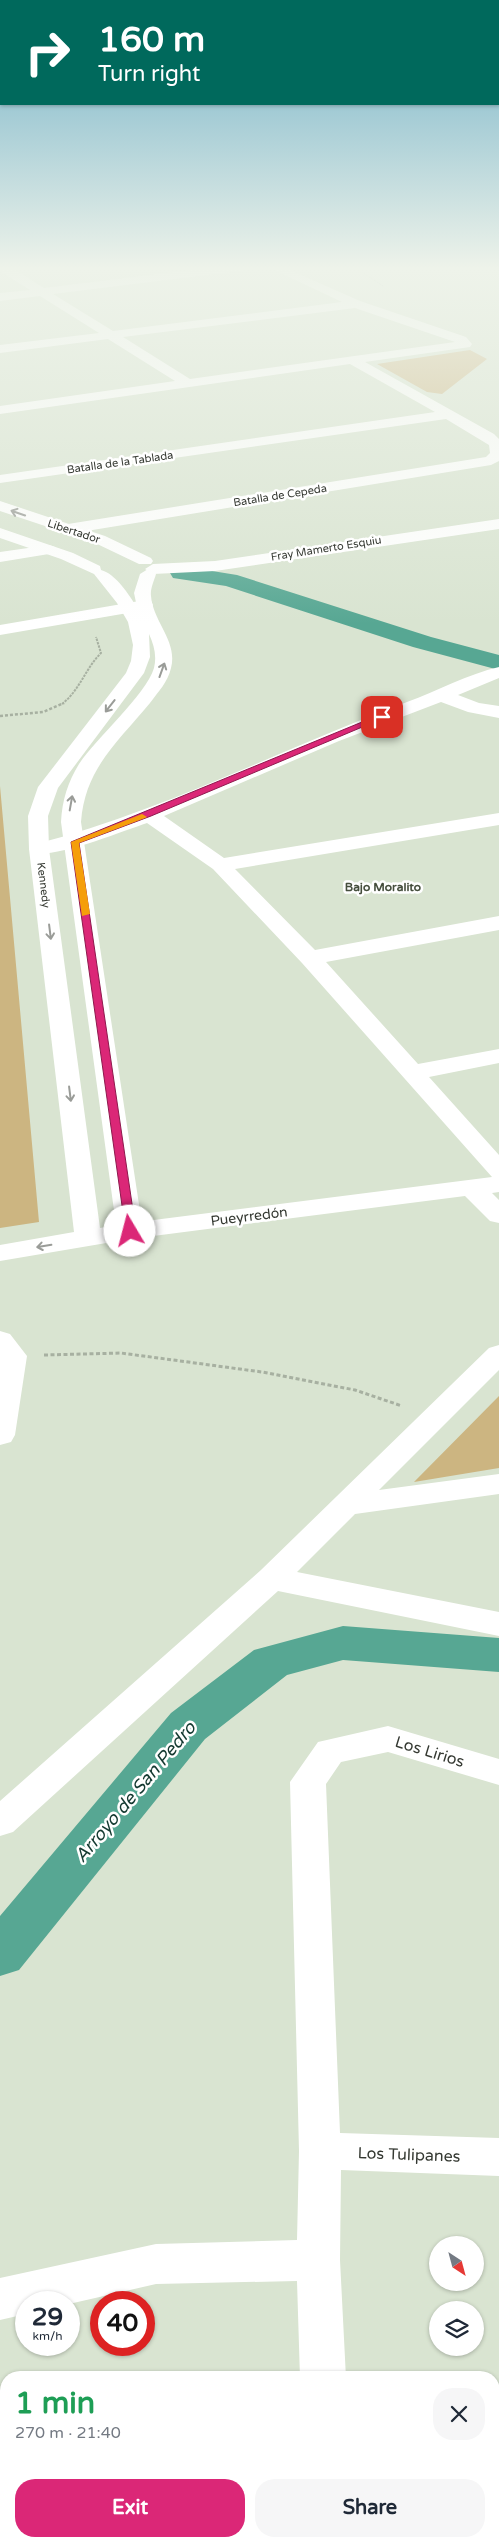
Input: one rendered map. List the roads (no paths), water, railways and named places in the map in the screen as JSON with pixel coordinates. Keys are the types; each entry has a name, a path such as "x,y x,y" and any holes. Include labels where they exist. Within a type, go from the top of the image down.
{"street":[{"path":"0,410 175,386"},
{"path":"399,386 449,414"},
{"name":"Batalla de Cepeda","path":"68,529 491,461 497,454 496,444 489,437 449,414"},
{"name":"Batalla de la Tablada","path":"0,479 449,414"},
{"name":"Libertador","path":"0,506 117,546 149,568"},
{"name":"Fray Mamerto Esquiu","path":"149,568 215,566 414,534 499,524"},
{"name":"Libertador","path":"0,533 49,550 97,572 100,563 115,559 149,568"},
{"path":"0,557 49,550"},
{"name":"Kennedy","path":"88,1239 39,849 38,816 48,787 136,671 142,656 137,606 149,568"},
{"name":"Kennedy","path":"97,572 137,606 162,641 164,664 157,682 85,770 75,787 70,805 70,828 75,842 130,1231"},
{"path":"0,630 137,606"},
{"path":"39,849 75,842 148,814 367,722 442,689 498,661"},
{"path":"442,689 461,688 498,661"},
{"path":"442,689 475,708 499,712"},
{"path":"148,814 220,865 310,958 499,1171"},
{"path":"220,865 499,819"},
{"path":"310,958 499,922"},
{"path":"411,1073 499,1056"},
{"name":"Pueyrredón","path":"0,1253 130,1231 499,1184"},
{"path":"472,1188 499,1214"},
{"path":"0,1435 7,1348"},
{"path":"0,1822 272,1578 499,1354"},
{"path":"346,1505 499,1484"},
{"path":"272,1578 499,1624"},
{"name":"Los Lirios","path":"320,2151 308,1782 330,1751 388,1739 499,1772"},
{"path":"320,2151 318,2260 323,2371"},
{"name":"Los Tulipanes","path":"320,2151 499,2157"},
{"path":"0,2299 156,2264 318,2260"}],"waterway":[{"path":"181,573 229,580 422,642 499,663"},
{"name":"Arroyo de San Pedro","path":"0,1954 188,1726 271,1662 343,1643 499,1655"}],"district":[{"name":"Bajo Moralito","path":"383,887"}]}
